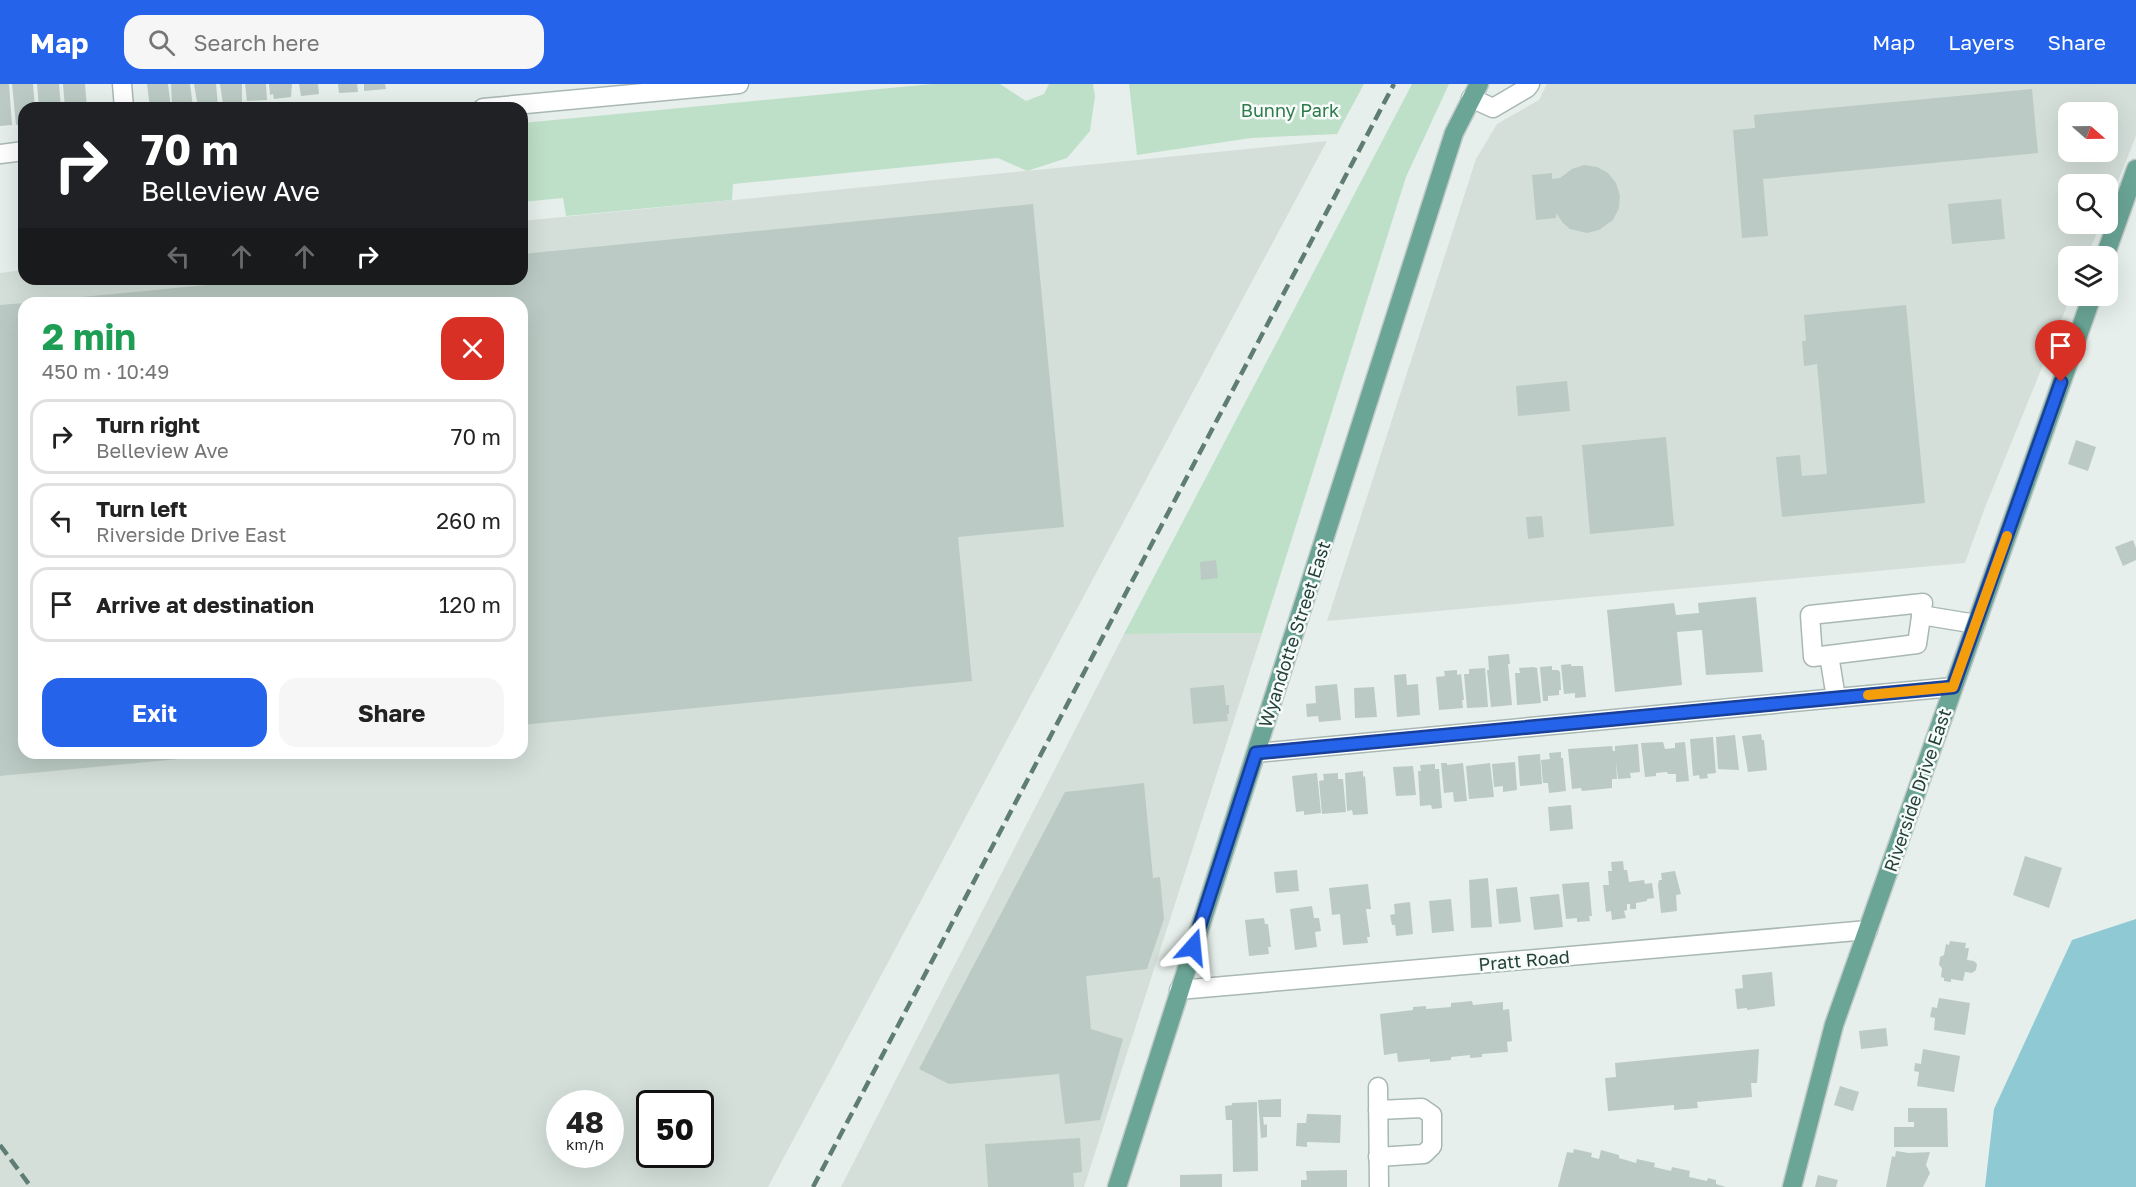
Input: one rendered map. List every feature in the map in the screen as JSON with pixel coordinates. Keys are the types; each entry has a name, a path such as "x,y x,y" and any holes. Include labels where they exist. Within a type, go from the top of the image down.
{"main road":[{"name":"Wyandotte Street East","path":"1116,1187 1454,134 1475,91"},
{"path":"2109,246 2136,170"},
{"name":"Riverside Drive East","path":"1792,1187 1834,1025 2088,306"}],"street":[{"path":"122,84 124,102"},
{"path":"528,104 739,84"},
{"path":"1475,91 1493,108 1530,84"},
{"path":"0,154 18,152"},
{"path":"1923,603 1917,644 1829,655 1813,657 1810,615 1923,603"},
{"path":"1921,615 1976,624"},
{"path":"1829,655 1836,698"},
{"path":"1256,753 1953,687"},
{"name":"Pratt Road","path":"1179,990 1868,930"},
{"path":"1378,1087 1378,1187"},
{"path":"1378,1110 1422,1108 1432,1115 1432,1146 1424,1154 1378,1156"}],"shaded area":[{"path":"1547,84 2136,84 2136,136 2118,181 2118,174 2058,174 2058,234 2097,234 2091,246 2058,246 2058,306 2067,306 1984,510 1965,563 1327,621 1476,159 1497,124 1539,100"},
{"path":"1327,141 768,1187 0,1187 0,273 18,271 18,285 528,285 528,220"},
{"path":"1262,633 1084,1187 841,1187 1124,634"}],"green space":[{"path":"932,84 1000,84 1026,101 1044,94 1049,84 1093,84 1095,96 1090,131 1067,158 1027,171 998,158 733,184 732,200 566,216 563,198 528,201 528,122"},
{"name":"Bunny Park","path":"1129,84 1364,84 1337,134 1251,138 1137,155"},
{"path":"1412,84 1449,84 1406,177 1262,633 1124,634"}],"water":[{"path":"2136,919 2136,1187 1985,1187 1994,1109 2072,940"}],"building":[{"path":"0,84 9,84 12,125 0,126"},
{"path":"12,84 33,84 34,102 18,102 18,125 16,125"},
{"path":"37,84 59,84 60,102 38,102"},
{"path":"63,84 85,84 86,102 64,102"},
{"path":"147,84 168,84 170,102 149,102"},
{"path":"171,84 190,84 192,102 172,102"},
{"path":"194,84 216,84 218,102 197,102"},
{"path":"220,84 242,84 242,102 223,102"},
{"path":"245,84 266,84 267,100 247,101"},
{"path":"269,84 292,84 291,97 274,99 273,94 270,95"},
{"path":"299,84 318,84 319,94 301,96"},
{"path":"338,84 357,84 358,92 339,93"},
{"path":"364,84 385,84 386,89 364,91"},
{"path":"2032,89 2038,153 1763,179 1768,236 1742,238 1733,130 1755,128 1754,115"},
{"path":"1584,165 1597,167 1608,173 1616,183 1620,196 1619,208 1613,220 1599,230 1587,233 1570,229 1556,213 1556,218 1536,220 1532,175 1552,173 1552,179 1560,178 1572,169"},
{"path":"2001,199 2005,239 1952,244 1948,204"},
{"path":"1033,204 1064,527 958,537 972,681 528,724 528,297 81,297 206,285 528,285 528,253"},
{"path":"18,304 18,759 179,759 0,776 0,305"},
{"path":"1906,305 1925,503 1782,517 1776,457 1800,455 1802,476 1827,474 1817,364 1804,366 1802,341 1806,341 1804,315"},
{"path":"1567,381 1570,411 1518,416 1516,386"},
{"path":"1666,437 1674,526 1590,534 1582,445"},
{"path":"2076,440 2096,447 2088,471 2068,464"},
{"path":"1542,516 1544,537 1528,539 1526,517"},
{"path":"2133,540 2136,560 2123,566 2115,547"},
{"path":"1216,560 1218,578 1201,580 1200,562"},
{"path":"1756,597 1763,672 1706,675 1702,630 1677,632 1682,685 1615,692 1607,610 1674,603 1676,615 1699,613 1698,603"},
{"path":"1509,654 1512,705 1491,707 1487,670 1489,670 1488,656"},
{"path":"1571,664 1571,666 1583,666 1586,697 1575,698 1575,693 1564,694 1561,665"},
{"path":"1552,666 1552,670 1560,672 1561,690 1559,690 1559,695 1548,696 1548,701 1543,701 1540,667"},
{"path":"1485,668 1488,707 1467,708 1464,674 1469,674 1469,669"},
{"path":"1519,668 1537,668 1541,703 1517,705 1515,673 1520,673"},
{"path":"1457,670 1457,675 1461,674 1463,708 1439,710 1436,677 1445,676 1444,671"},
{"path":"1406,674 1407,685 1418,684 1420,715 1397,717 1394,675"},
{"path":"1337,684 1341,720 1319,722 1318,716 1307,717 1306,704 1316,703 1315,686"},
{"path":"1224,685 1226,705 1229,705 1228,721 1193,724 1190,688"},
{"path":"1374,687 1377,717 1355,718 1354,688"},
{"path":"1761,734 1764,740 1767,770 1748,772 1742,736"},
{"path":"1735,735 1739,770 1718,769 1716,737"},
{"path":"1713,737 1716,773 1707,774 1708,778 1700,779 1699,775 1693,776 1690,739"},
{"path":"1663,742 1665,749 1675,748 1675,743 1685,742 1689,781 1676,782 1676,774 1667,772 1645,777 1641,743"},
{"path":"1638,744 1640,772 1630,773 1631,778 1618,779 1616,762 1617,779 1612,779 1612,788 1582,791 1581,788 1572,789 1568,749 1612,746 1615,751 1615,746"},
{"path":"1561,752 1566,791 1549,793 1548,783 1543,783 1541,760 1550,759 1549,753"},
{"path":"1540,754 1542,784 1520,786 1518,756"},
{"path":"1515,762 1517,790 1503,792 1503,786 1494,787 1492,764"},
{"path":"1441,763 1447,763 1447,765 1463,763 1467,801 1454,802 1453,792 1444,793"},
{"path":"1490,763 1494,797 1469,799 1466,766"},
{"path":"1435,764 1435,769 1439,769 1442,808 1432,809 1431,805 1420,806 1418,771 1421,771 1420,765"},
{"path":"1413,766 1416,795 1396,796 1393,767"},
{"path":"1363,771 1368,814 1353,815 1352,810 1347,811 1345,773"},
{"path":"1317,773 1321,813 1304,815 1304,811 1296,812 1292,776"},
{"path":"1338,773 1338,779 1343,779 1346,812 1322,814 1319,781 1324,780 1323,774"},
{"path":"1144,783 1153,878 1160,877 1164,919 1147,969 1086,976 1091,1029 1123,1039 1100,1120 1065,1124 1059,1074 949,1084 919,1069 1065,792"},
{"path":"1571,805 1573,829 1550,831 1548,807"},
{"path":"2025,856 2062,868 2049,908 2013,895"},
{"path":"1623,861 1629,882 1644,880 1645,884 1652,883 1654,898 1636,903 1636,909 1630,909 1630,904 1627,904 1627,910 1624,911 1626,918 1612,920 1611,911 1606,912 1603,885 1609,885 1608,871 1612,871 1611,862"},
{"path":"1297,870 1299,891 1276,893 1274,872"},
{"path":"1675,871 1681,894 1676,895 1677,911 1661,913 1658,885 1659,880 1662,880 1661,873"},
{"path":"1488,878 1492,927 1471,928 1469,880"},
{"path":"1589,882 1592,916 1589,916 1590,921 1577,922 1577,918 1566,919 1562,884"},
{"path":"1368,884 1371,909 1366,909 1370,937 1367,937 1368,943 1343,945 1340,914 1332,915 1329,888"},
{"path":"1517,887 1521,922 1499,924 1496,889"},
{"path":"1559,894 1563,927 1534,930 1530,897"},
{"path":"1451,899 1454,931 1432,933 1429,901"},
{"path":"1410,902 1413,934 1396,936 1395,925 1392,925 1390,915 1395,914 1394,904"},
{"path":"1312,906 1314,918 1319,918 1321,931 1315,932 1317,947 1295,950 1290,909"},
{"path":"1264,918 1265,924 1268,924 1271,947 1268,947 1269,954 1249,956 1245,920"},
{"path":"1950,941 1966,943 1965,948 1969,948 1967,960 1977,964 1976,970 1972,973 1965,972 1963,981 1951,979 1951,982 1944,981 1941,977 1940,957 1944,955 1946,944 1949,945"},
{"path":"1772,972 1775,1006 1737,1009 1735,989 1743,988 1742,975"},
{"path":"1939,998 1970,1003 1965,1035 1934,1030 1935,1018 1930,1017 1932,1007 1937,1008"},
{"path":"1472,1001 1473,1005 1503,1002 1503,1010 1509,1009 1512,1041 1507,1042 1508,1052 1482,1054 1482,1057 1470,1058 1470,1055 1451,1057 1451,1060 1430,1062 1430,1059 1398,1062 1397,1053 1384,1055 1380,1014 1413,1010 1413,1007 1426,1006 1426,1009 1451,1007 1451,1003"},
{"path":"1886,1028 1888,1046 1861,1049 1859,1031"},
{"path":"1759,1049 1757,1083 1751,1083 1752,1097 1697,1102 1698,1108 1674,1110 1674,1105 1608,1111 1605,1078 1616,1077 1615,1063"},
{"path":"1923,1049 1960,1056 1954,1092 1917,1086 1919,1072 1914,1071 1915,1063 1921,1064"},
{"path":"1840,1086 1859,1092 1853,1111 1834,1105"},
{"path":"1281,1099 1281,1117 1263,1117 1264,1125 1267,1124 1267,1137 1261,1138 1258,1100"},
{"path":"1257,1102 1258,1171 1233,1172 1232,1120 1226,1120 1225,1106 1232,1105 1232,1103"},
{"path":"1908,1108 1947,1108 1948,1147 1894,1147 1894,1127 1914,1127 1914,1122 1908,1122"},
{"path":"1307,1114 1341,1115 1340,1143 1307,1142 1307,1147 1296,1146 1297,1123 1306,1123"},
{"path":"1080,1138 1082,1172 1073,1173 1074,1187 988,1187 985,1144"},
{"path":"1574,1149 1592,1153 1591,1157 1599,1159 1601,1150 1636,1163 1637,1159 1655,1163 1654,1167 1671,1171 1672,1167 1690,1171 1689,1177 1707,1181 1708,1178 1716,1180 1716,1184 1726,1187 1558,1187 1567,1152 1573,1153"},
{"path":"1896,1151 1930,1152 1926,1165 1930,1173 1923,1187 1886,1187 1892,1156 1895,1157"},
{"path":"1347,1170 1347,1187 1301,1187 1301,1180 1307,1180 1306,1171"},
{"path":"1222,1174 1222,1187 1180,1187 1180,1175"},
{"path":"1818,1175 1838,1180 1836,1187 1815,1187"}],"railway":[{"path":"813,1187 1394,84"},
{"path":"0,1145 31,1187"}],"slow traffic":[{"path":"1868,695 1953,687 2007,536"}],"route":[{"path":"1193,947 1256,753 1953,687 2061,382"}]}
